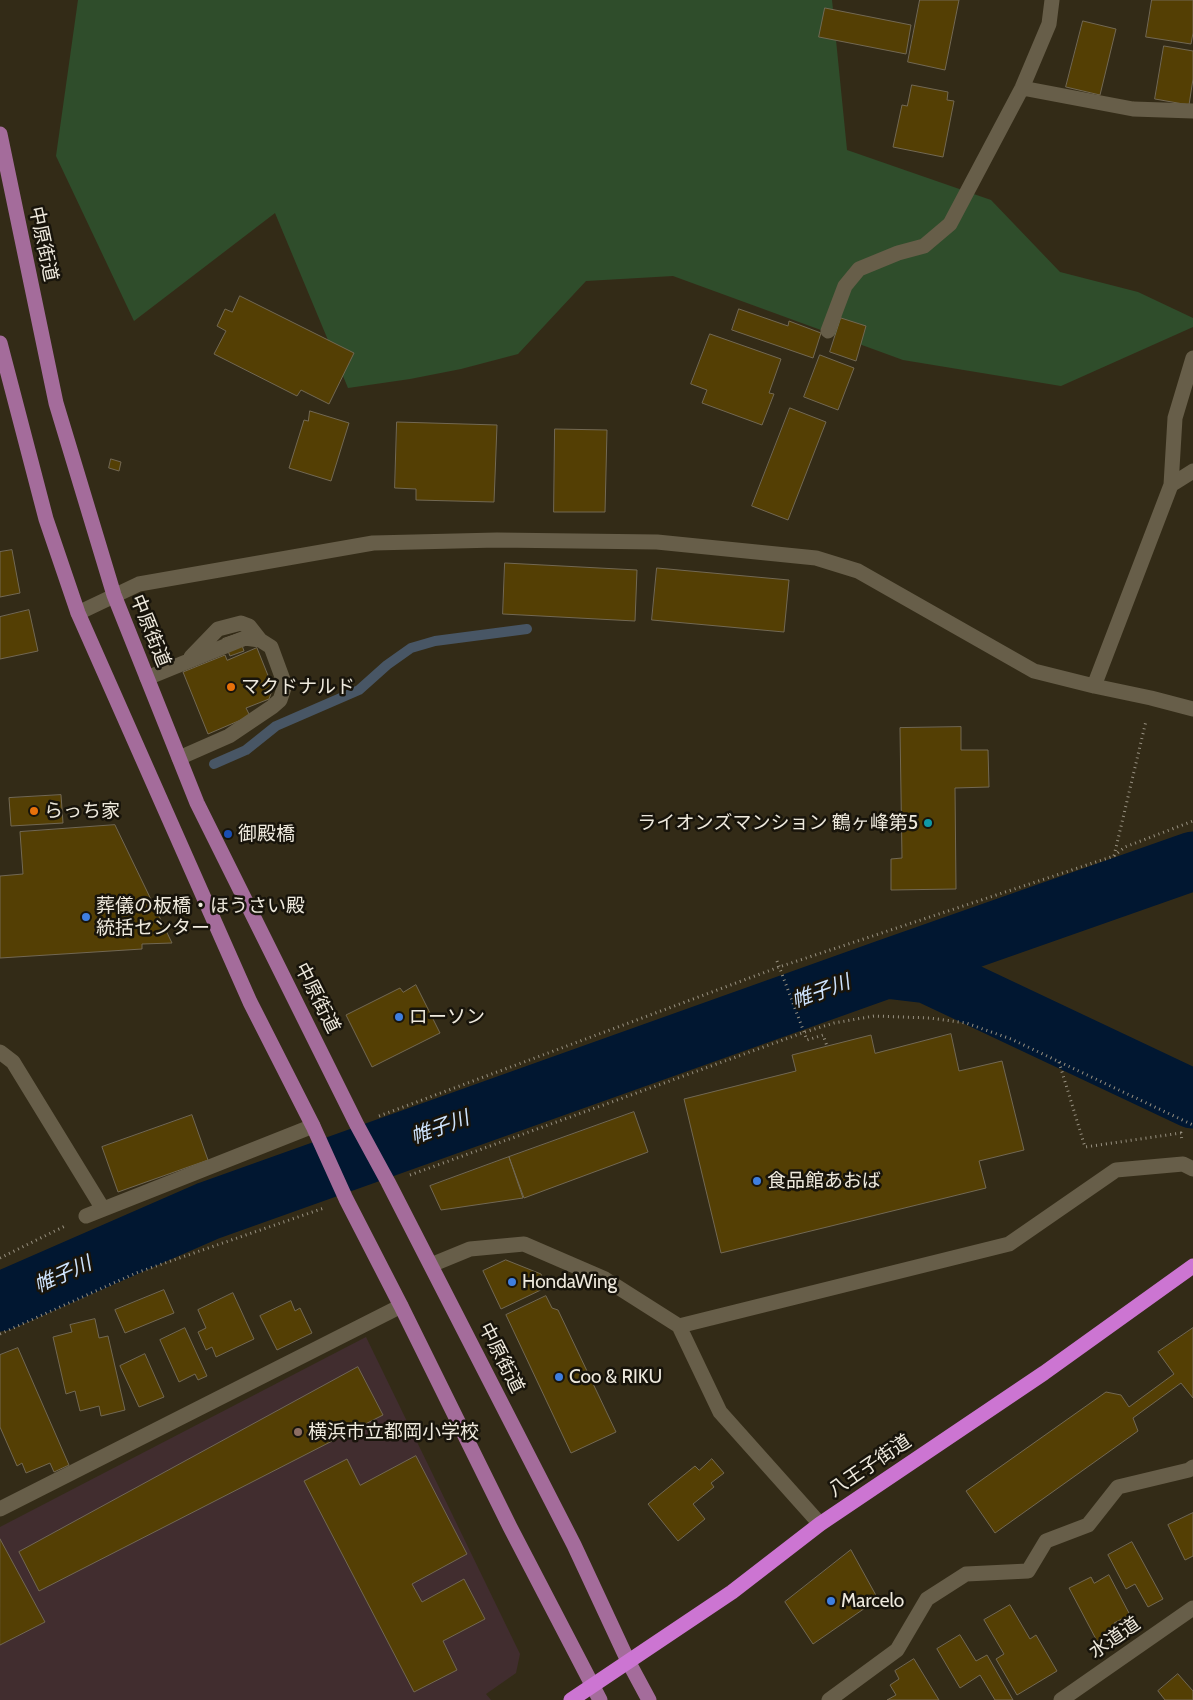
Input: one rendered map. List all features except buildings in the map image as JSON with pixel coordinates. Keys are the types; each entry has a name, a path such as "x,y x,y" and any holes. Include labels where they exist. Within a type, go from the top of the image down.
{"highway":[{"name":"八王子街道","path":"571,1700 732,1592 820,1524 1044,1373 1193,1266"}],"main road":[{"name":"中原街道","path":"0,134 56,403 114,595 197,803 357,1124 574,1545 628,1661 649,1700"},
{"path":"0,342 46,520 78,613 250,1002 510,1527 600,1700"}],"street":[{"path":"828,330 845,286 859,270 898,253 924,246 950,224 1022,88 1049,24 1052,0"},
{"path":"1022,88 1133,109 1193,111"},
{"path":"1094,686 1171,485 1175,418 1193,358"},
{"path":"1171,485 1193,471"},
{"path":"78,613 140,584 373,543 497,540 657,542 816,558 858,570 1034,671 1193,709"},
{"path":"147,678 245,638 260,640 271,647 285,685 280,700 229,736 179,758"},
{"path":"0,1052 13,1062 103,1208"},
{"path":"86,1216 313,1126"},
{"path":"678,1326 1008,1244 1116,1170 1188,1166"},
{"path":"430,1265 470,1249 524,1244 606,1279 678,1326 720,1412 820,1524"},
{"path":"0,1509 401,1306"},
{"path":"830,1700 897,1650 927,1599 966,1574 1028,1571 1046,1541 1088,1525 1118,1487 1189,1470 1193,1467"},
{"name":"水道道","path":"1060,1700 1193,1608"}],"path":[{"path":"1114,856 1151,698"},
{"path":"357,1124 779,967 1114,856 1125,847 1193,821"},
{"path":"777,961 808,1040 823,1035 827,1046"},
{"path":"388,1182 805,1032 874,1016 930,1018 966,1023 1011,1039 1193,1125"},
{"path":"1058,1061 1085,1147 1181,1133 1188,1166"},
{"path":"0,1334 136,1273 307,1215 346,1199"},
{"path":"0,1258 86,1216"}],"shaded area":[{"name":"横浜市立都岡小学校","path":"366,1337 520,1654 516,1673 486,1694 491,1700 0,1700 0,1527"}],"green space":[{"path":"78,0 832,0 847,150 991,200 1060,272 1138,292 1193,318 1193,327 1061,386 903,360 673,276 586,281 518,354 461,369 348,388 275,213 134,321 56,156"}],"waterway":[{"path":"214,764 246,750 276,726 359,690 387,665 411,648 435,641 527,629"},
{"name":"帷子川","path":"0,1302 208,1211 1193,861"},
{"path":"886,969 928,974 1193,1099"}],"place":[{"name":"マクドナルド","path":"231,687"},
{"name":"らっち家","path":"34,811"},
{"name":"ライオンズマンション 鶴ヶ峰第5","path":"928,823"},
{"name":"御殿橋","path":"228,834"},
{"name":"葬儀の板橋・ほうさい殿 統括センター","path":"86,917"},
{"name":"ローソン","path":"399,1017"},
{"name":"食品館あおば","path":"757,1181"},
{"name":"HondaWing","path":"512,1282"},
{"name":"Coo & RIKU","path":"559,1377"},
{"name":"横浜市立都岡小学校","path":"298,1432"},
{"name":"Marcelo","path":"831,1601"}]}
